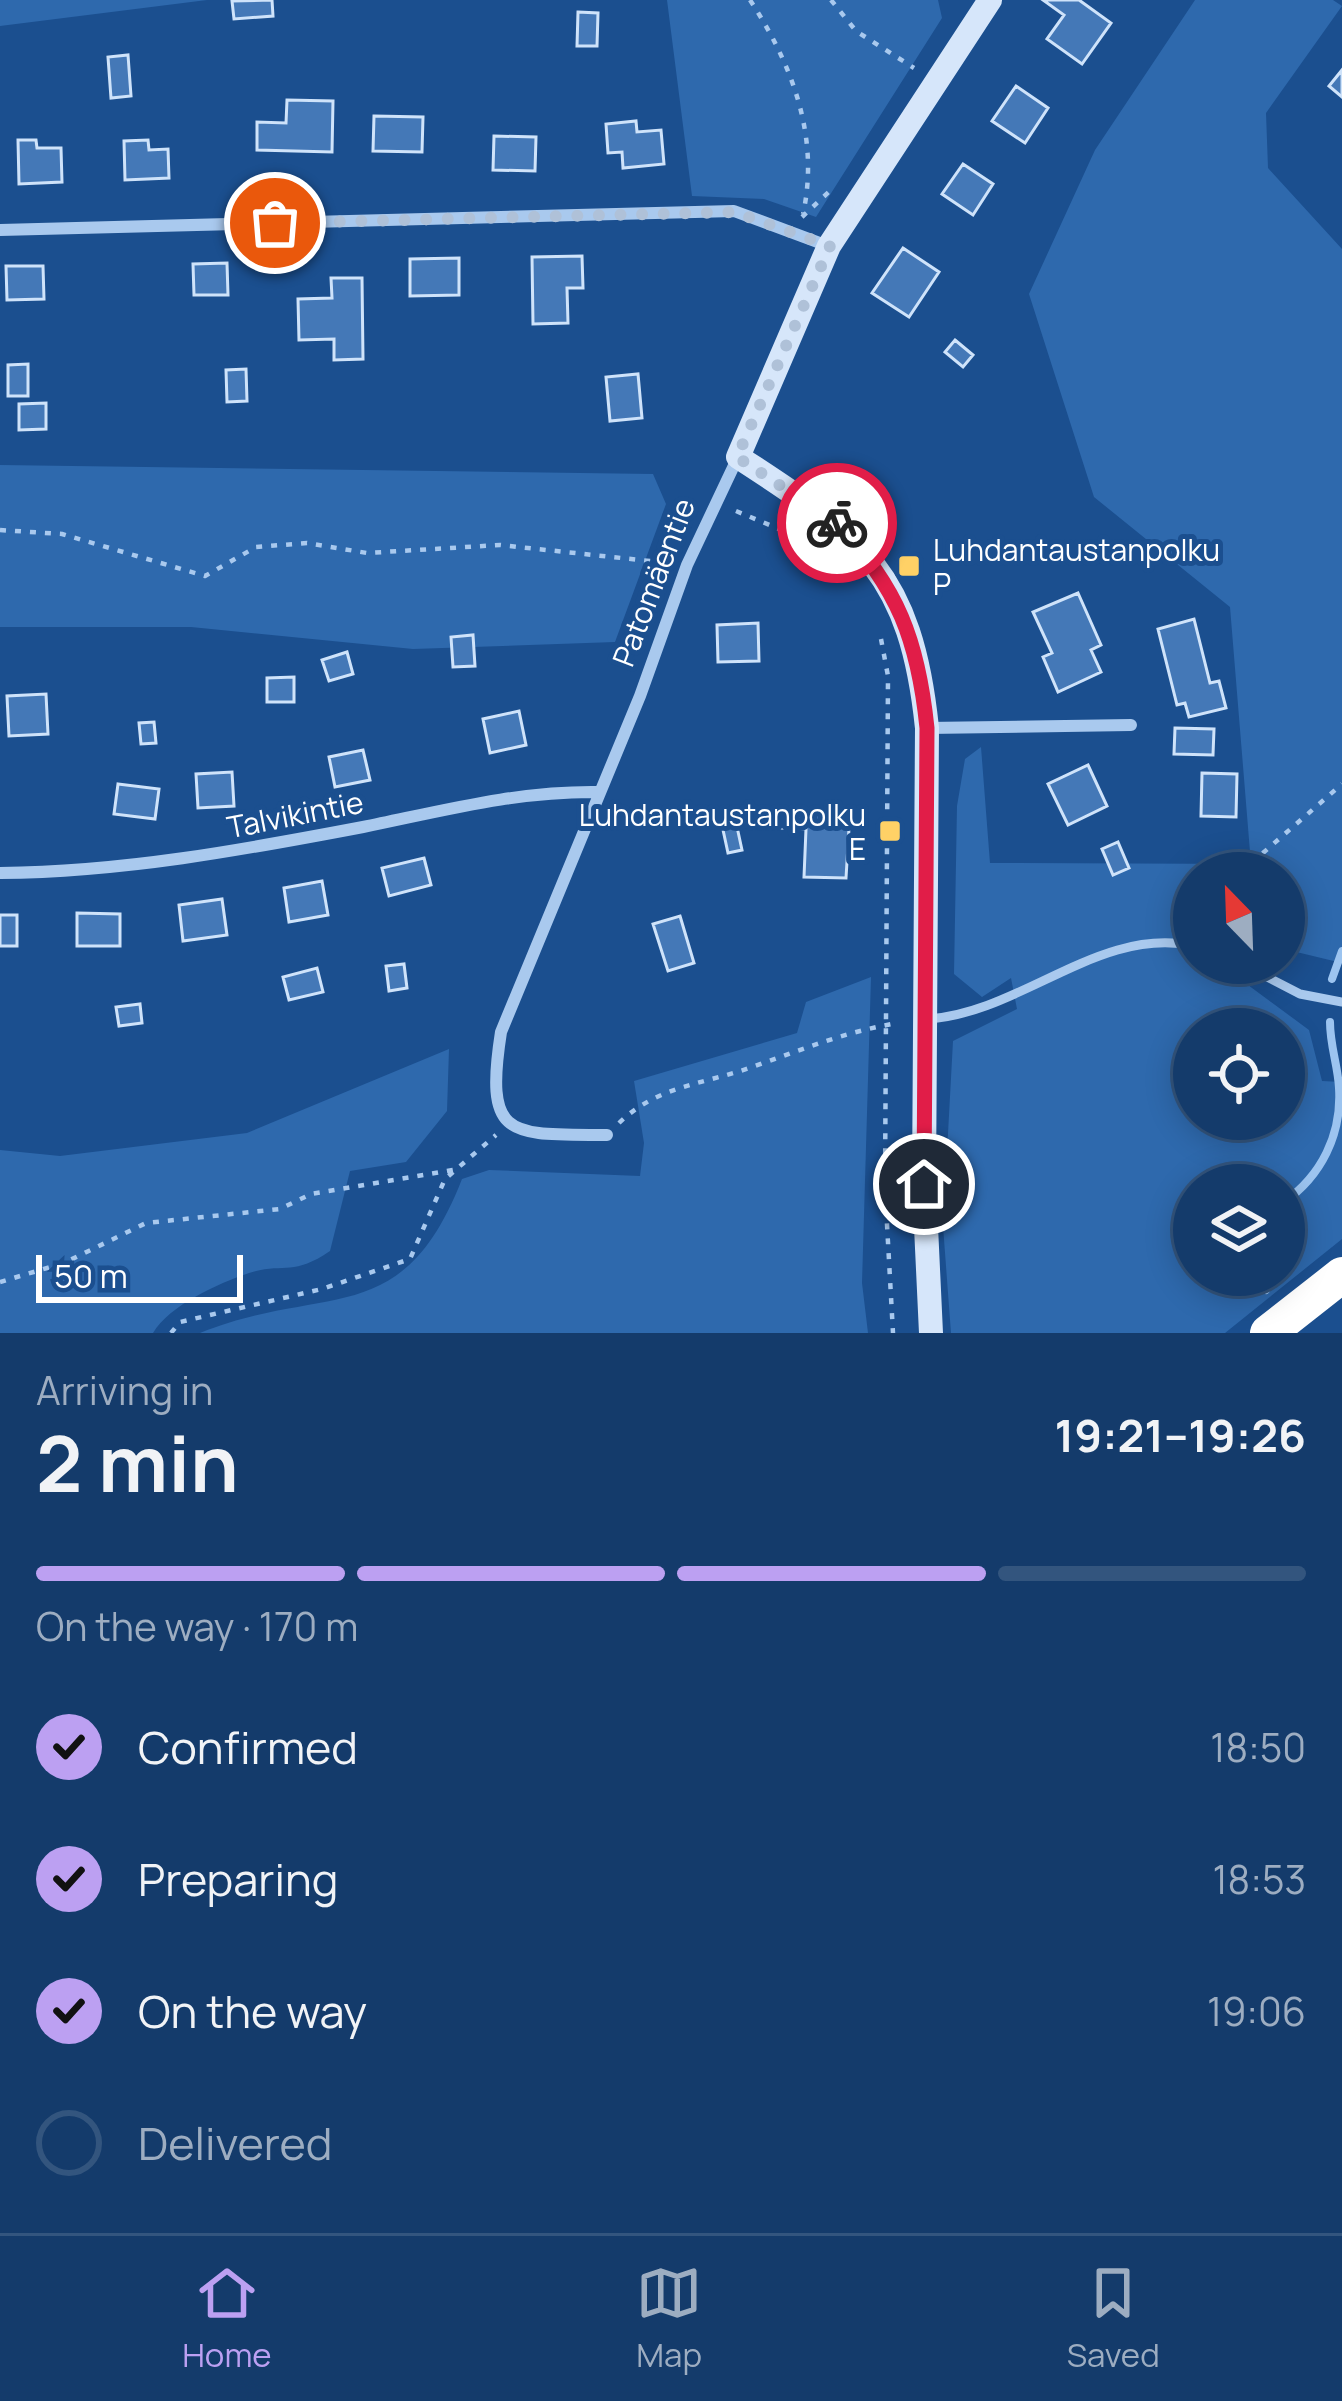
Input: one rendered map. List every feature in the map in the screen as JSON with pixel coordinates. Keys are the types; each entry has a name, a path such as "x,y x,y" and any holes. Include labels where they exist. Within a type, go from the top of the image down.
{"highway":[{"path":"1268,1333 1342,1275"}],"street":[{"name":"Patomäentie","path":"510,1125 501,1115 493,1085 501,1032 640,696 687,565 830,246 990,0"},
{"path":"0,230 734,212 797,230 830,246"},
{"path":"737,457 831,518 873,562 905,616 921,673 927,728 924,1184 931,1333"},
{"path":"927,728 1131,725"},
{"name":"Talvikintie","path":"0,873 78,872 183,860 505,795 597,793"},
{"path":"510,1125 528,1134 607,1135"}],"lane":[{"path":"928,1018 966,1016 1011,1000 1066,968 1164,939 1173,941"},
{"path":"1281,984 1300,994 1342,1002"}],"path":[{"path":"749,0 776,40 799,97 809,185 797,230"},
{"path":"831,0 856,32 914,68"},
{"path":"715,503 793,530 812,543"},
{"path":"0,530 62,534 205,576 256,547 307,544 367,553 500,545 687,565"},
{"path":"880,633 888,676 887,1299 892,1333"},
{"path":"1264,852 1342,784"},
{"path":"607,1135 639,1103 689,1082 886,1025 928,1018"},
{"path":"171,1333 180,1322 322,1289 410,1259 453,1170 510,1125"},
{"path":"0,1282 64,1263 146,1222 280,1209 311,1194 453,1170"}],"shaded area":[{"path":"0,0 207,0 0,26"},
{"path":"667,0 938,0 942,18 816,217 764,199 692,196"},
{"path":"1195,0 1333,0 1342,6 1266,113 1268,168 1342,249 1342,963 1305,954 1305,852 1250,852 1230,607 1094,497 1029,294 1095,150"},
{"path":"0,465 653,474 666,504 615,642 413,649 191,627 0,627"},
{"path":"981,747 990,863 1173,864 1173,984 1246,984 1279,1008 1173,1008 1173,1140 1305,1140 1305,1027 1322,1081 1342,1082 1342,1239 1305,1269 1305,1164 1173,1164 1173,1296 1271,1296 1225,1333 951,1333 943,1226 953,1041 1017,1009 1011,978 982,997 954,974 957,806 965,759"},
{"path":"871,977 862,1283 868,1333 200,1333 245,1318 356,1295 386,1282 413,1261 439,1228 462,1179 489,1170 640,1176 644,1143 634,1081 797,1033 806,1002"},
{"path":"449,1049 447,1111 406,1162 350,1171 330,1251 306,1264 249,1273 209,1289 171,1313 153,1333 0,1333 0,1150 60,1156 247,1133"}],"building":[{"path":"272,0 273,16 234,19 232,1"},
{"path":"1043,0 1079,0 1111,23 1082,64 1047,39 1064,15"},
{"path":"578,12 598,13 597,46 577,46"},
{"path":"128,55 131,96 111,98 108,57"},
{"path":"1342,70 1342,97 1329,86"},
{"path":"1016,86 1048,108 1025,143 992,121"},
{"path":"287,100 333,101 332,152 257,150 257,122 286,123"},
{"path":"374,116 423,117 422,152 373,151"},
{"path":"636,121 637,132 661,130 664,164 623,168 622,152 608,153 606,124"},
{"path":"494,136 536,137 535,171 493,170"},
{"path":"18,140 36,140 37,148 61,148 62,182 19,184"},
{"path":"148,140 149,150 168,149 169,178 125,180 124,141"},
{"path":"963,164 993,184 973,215 942,194"},
{"path":"903,248 939,272 909,317 872,293"},
{"path":"582,256 583,288 567,288 568,323 533,324 532,257"},
{"path":"459,258 459,295 410,296 410,259"},
{"path":"227,263 228,295 194,295 193,264"},
{"path":"6,266 43,266 44,299 7,300"},
{"path":"331,278 362,278 363,359 334,360 334,339 299,340 298,299 332,298"},
{"path":"955,340 973,355 963,367 945,352"},
{"path":"28,364 28,396 8,396 8,365"},
{"path":"246,369 247,401 227,402 226,370"},
{"path":"638,374 642,418 610,421 606,377"},
{"path":"46,403 46,429 19,430 19,404"},
{"path":"1078,593 1101,645 1091,650 1101,672 1058,692 1043,657 1052,653 1033,612"},
{"path":"1194,619 1210,683 1219,681 1226,708 1189,717 1185,703 1177,705 1158,629"},
{"path":"758,623 759,661 718,662 717,625"},
{"path":"473,635 475,666 453,667 451,637"},
{"path":"347,652 353,674 329,681 322,660"},
{"path":"294,677 294,702 267,702 267,678"},
{"path":"46,694 48,734 9,736 7,696"},
{"path":"519,711 526,745 490,753 483,719"},
{"path":"154,722 156,743 141,744 139,723"},
{"path":"1175,728 1214,729 1213,755 1174,754"},
{"path":"363,750 370,780 335,787 329,757"},
{"path":"1088,765 1107,806 1068,825 1048,784"},
{"path":"232,772 234,806 198,808 196,774"},
{"path":"1202,773 1237,774 1236,817 1201,816"},
{"path":"118,784 159,789 155,819 114,814"},
{"path":"783,809 850,812 846,878 804,877 806,829 782,828"},
{"path":"734,813 742,850 728,853 720,816"},
{"path":"1118,842 1129,868 1113,875 1102,849"},
{"path":"424,858 431,885 389,896 382,868"},
{"path":"322,881 328,915 289,922 284,888"},
{"path":"222,899 227,935 183,941 179,905"},
{"path":"77,913 120,914 120,946 77,946"},
{"path":"0,915 17,915 17,946 0,946"},
{"path":"680,916 694,963 668,971 653,924"},
{"path":"404,964 407,988 389,991 386,966"},
{"path":"317,968 323,992 289,1000 283,977"},
{"path":"140,1004 142,1023 119,1026 116,1007"}],"waterway":[{"path":"1332,979 1342,951"},
{"path":"1305,1184 1326,1153 1337,1122 1339,1088 1330,1022"}],"way so far":[{"path":"275,223 734,212 797,230 830,246 807,287 737,457 837,523"}],"place":[{"name":"Luhdantaustanpolku P","path":"909,566"},
{"name":"Luhdantaustanpolku E","path":"890,831"}],"route":[{"path":"837,523 873,562 905,616 921,673 927,728 924,1184"}]}
